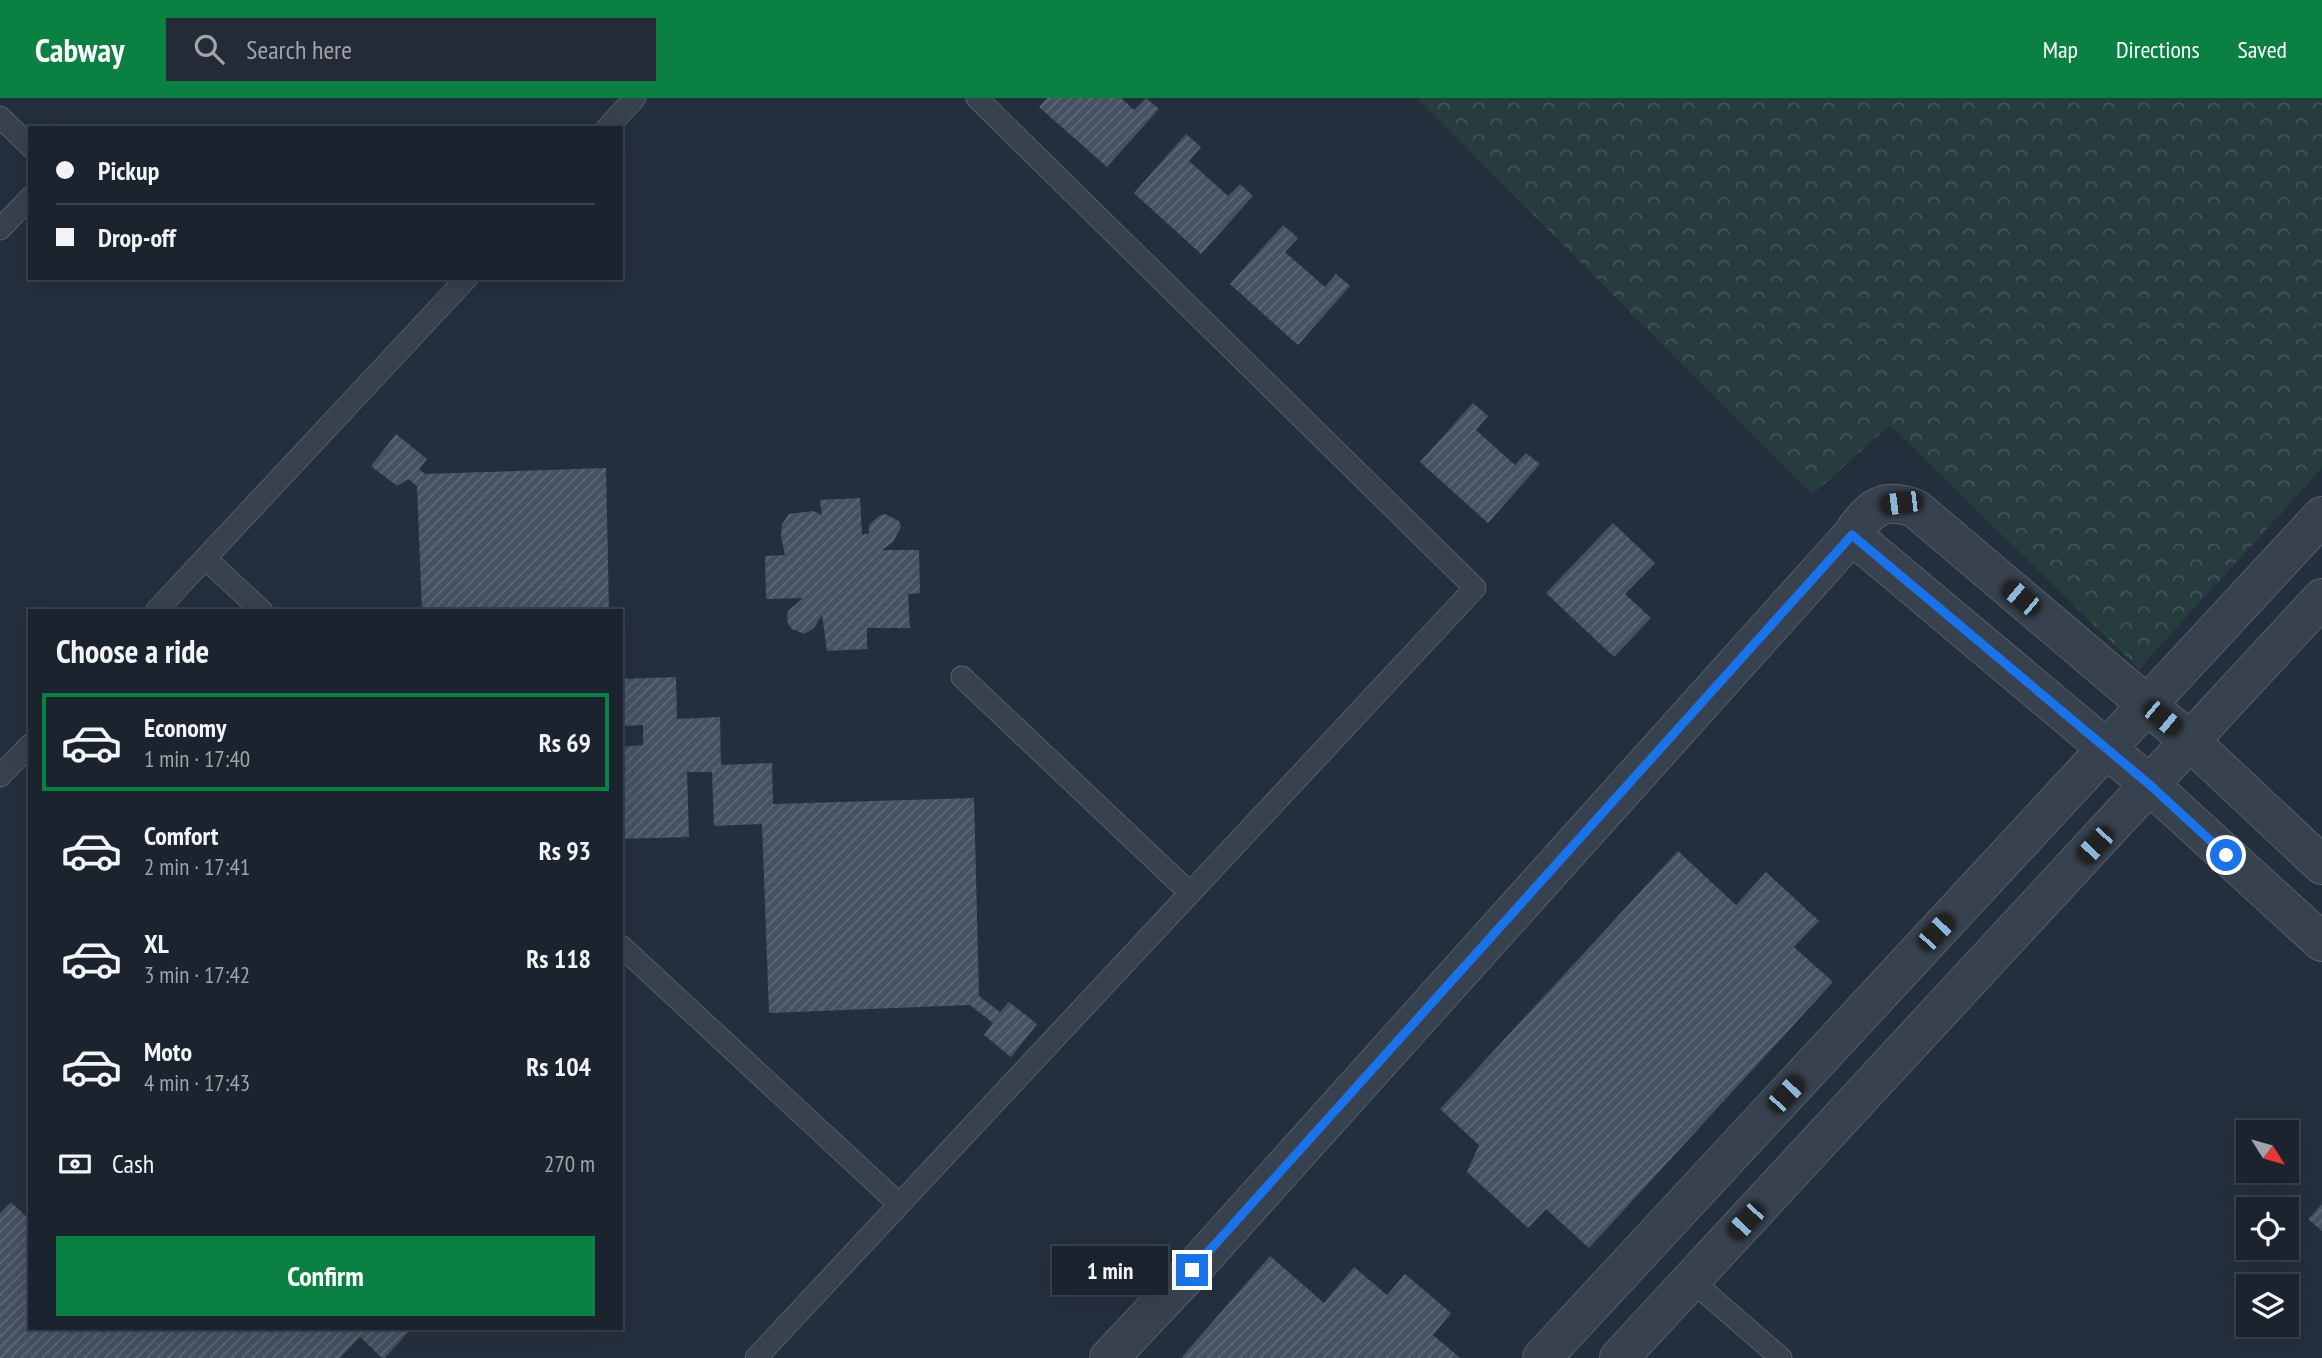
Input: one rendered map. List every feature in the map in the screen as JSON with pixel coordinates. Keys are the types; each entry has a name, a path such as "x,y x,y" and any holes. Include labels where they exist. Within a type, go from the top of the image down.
{"street":[{"path":"1109,1358 1192,1270 1878,505 1901,503 1916,509 2191,742 2322,865"},
{"path":"1542,1358 2322,516"},
{"path":"1852,535 2150,785 2322,942"},
{"path":"1619,1358 2322,598"}],"lane":[{"path":"609,126 635,98"},
{"path":"756,1358 1475,588 977,98"},
{"path":"0,117 28,144"},
{"path":"0,229 28,200"},
{"path":"158,609 465,280"},
{"path":"206,559 260,609"},
{"path":"962,677 1190,893"},
{"path":"0,776 28,747"},
{"path":"623,948 899,1204"},
{"path":"1691,1280 1781,1358"}],"green space":[{"path":"1417,98 2322,98 2322,468 2139,669 1890,425 1812,495"}],"building":[{"path":"1047,98 1121,98 1134,110 1146,98 1159,109 1107,167 1039,107"},
{"path":"1186,134 1201,147 1189,161 1228,196 1240,184 1253,196 1201,254 1134,193"},
{"path":"1283,225 1298,238 1285,252 1325,287 1336,274 1350,286 1298,345 1230,284"},
{"path":"1473,403 1488,416 1476,430 1515,465 1526,453 1540,464 1488,523 1420,462"},
{"path":"396,434 427,459 419,469 425,474 606,468 609,609 422,609 417,486 408,479 397,486 371,466"},
{"path":"860,498 862,535 869,533 869,525 885,514 899,521 901,527 893,542 882,550 919,550 920,593 908,594 910,628 867,628 867,649 827,651 822,615 814,628 804,634 792,629 788,624 789,610 803,598 766,599 765,556 785,555 781,536 782,524 789,514 813,511 822,515 820,500"},
{"path":"1613,523 1655,563 1625,594 1651,618 1614,657 1546,593"},
{"path":"676,677 677,719 720,717 721,765 772,763 773,804 974,798 979,996 1000,1012 1009,1002 1037,1024 1011,1057 984,1035 993,1023 970,1005 769,1013 762,824 714,826 712,772 687,772 689,837 623,839 623,747 643,745 643,725 623,726 623,679"},
{"path":"1678,851 1736,905 1766,872 1819,921 1794,947 1833,982 1589,1248 1546,1209 1528,1228 1467,1172 1479,1145 1440,1109"},
{"path":"11,1202 28,1218 28,1330 410,1330 385,1358 360,1337 340,1358 0,1358 0,1213"},
{"path":"2322,1204 2322,1231 2308,1219"},
{"path":"1270,1256 1324,1303 1354,1267 1387,1295 1405,1274 1451,1313 1433,1335 1460,1358 1181,1358"}],"route":[{"path":"1192,1270 1852,535 2150,785 2226,855"}]}
